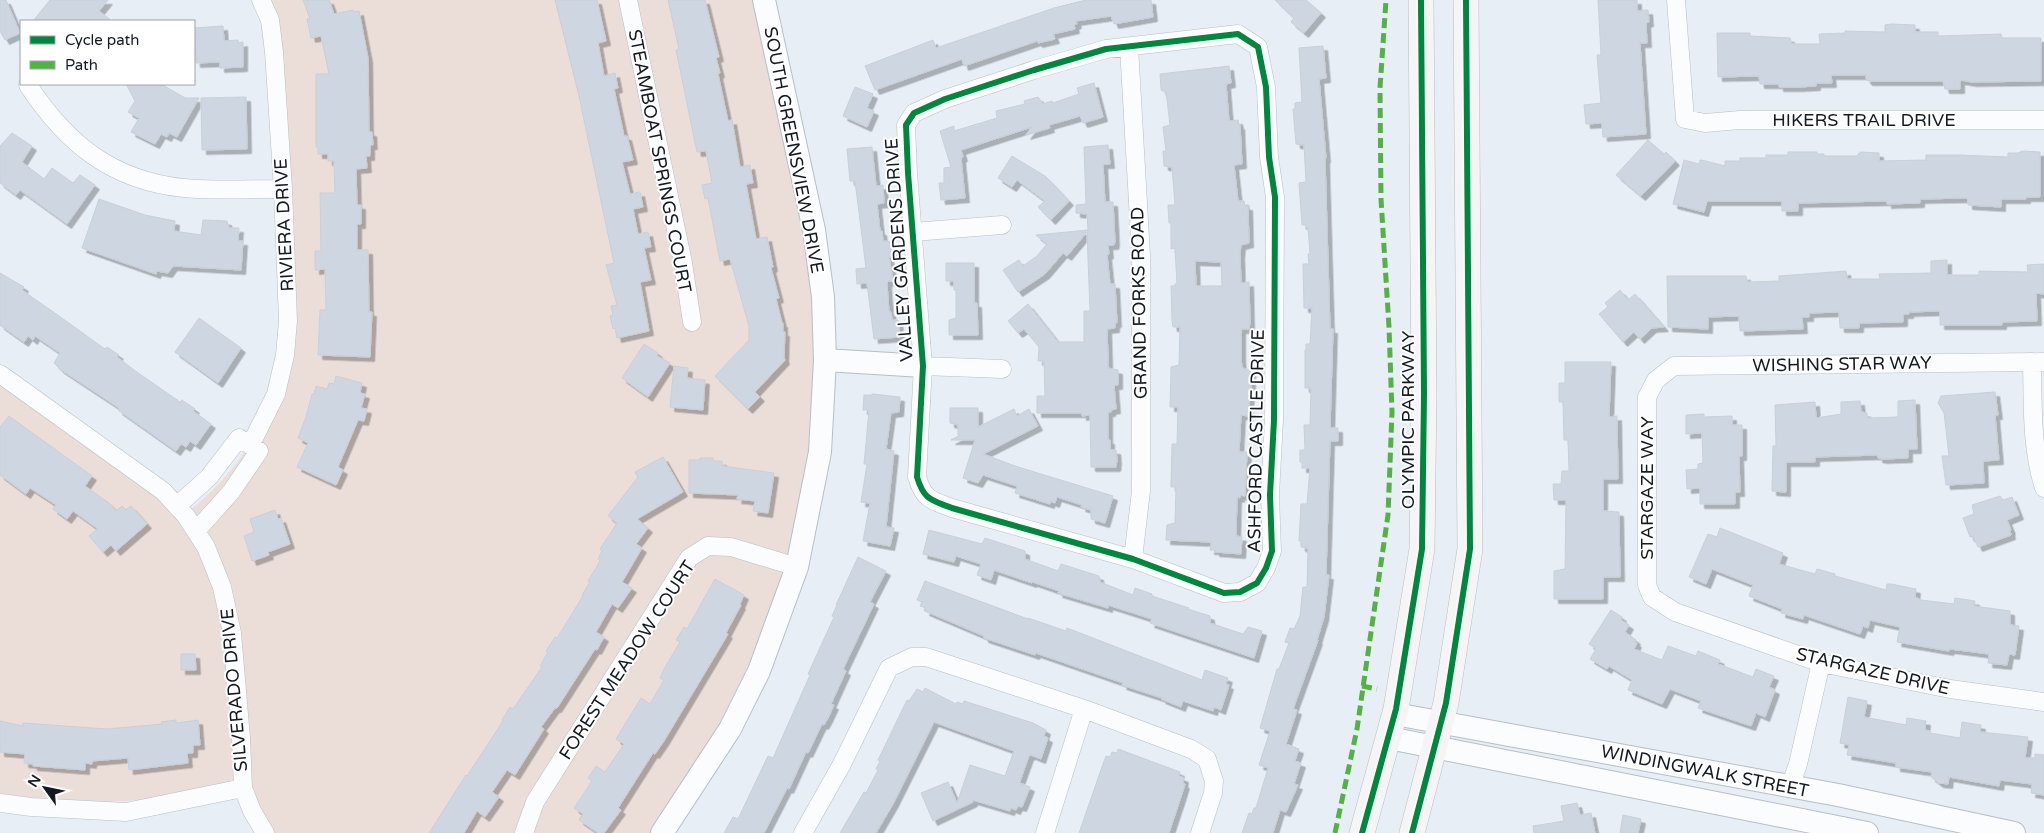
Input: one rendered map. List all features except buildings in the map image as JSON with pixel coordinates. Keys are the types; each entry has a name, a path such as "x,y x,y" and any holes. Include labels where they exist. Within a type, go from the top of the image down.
{"main road":[{"name":"OLYMPIC PARKWAY","path":"1362,833 1395,714 1422,549 1424,384 1421,0"},
{"path":"1412,833 1439,735 1470,549 1466,0"}],"street":[{"name":"RIVIERA DRIVE","path":"249,444 256,436 276,394 285,355 288,321 283,189 273,44 270,20 261,0"},
{"name":"STEAMBOAT SPRINGS COURT","path":"628,0 681,255 692,322"},
{"name":"SOUTH GREENSVIEW DRIVE","path":"662,833 730,729 759,671 797,566 820,452 825,360 822,297 814,230 764,0"},
{"name":"HIKERS TRAIL DRIVE","path":"1676,0 1685,119 1704,123 1740,120 2044,120"},
{"name":"VALLEY GARDENS DRIVE","path":"952,508 929,500 921,490 917,477 923,366 906,125 914,113 945,99 1088,53 1129,46 1238,34 1250,42"},
{"name":"ASHFORD CASTLE DRIVE","path":"952,508 1133,559 1224,593 1240,592 1257,583 1266,568 1272,551 1270,495 1274,420 1275,197 1269,157 1266,87 1258,47 1250,42"},
{"name":"GRAND FORKS ROAD","path":"1129,46 1141,270 1141,491 1133,559"},
{"path":"28,85 46,111 77,144 106,164 129,175 183,188 283,189"},
{"path":"913,232 1002,225"},
{"path":"825,360 1002,369"},
{"name":"WISHING STAR WAY","path":"1656,380 1674,366 2038,362 2033,430 2038,470 2044,488"},
{"name":"SILVERADO DRIVE","path":"0,374 163,491 196,531 214,564 228,610 241,738 243,788 252,811 264,833"},
{"name":"STARGAZE WAY","path":"1652,597 1647,585 1647,397 1656,380"},
{"path":"177,506 209,477 239,438 259,451 231,492 196,531"},
{"name":"FOREST MEADOW COURT","path":"524,833 535,802 689,558 708,546 731,547 797,566"},
{"name":"STARGAZE DRIVE","path":"1652,597 1675,612 1821,663 1950,689 2044,702"},
{"path":"803,833 842,764 889,668 912,657 926,658 1084,709 1191,749 1207,759 1214,781 1213,793 1200,833"},
{"path":"1790,787 1798,764 1821,663"},
{"path":"1045,833 1084,709"},
{"name":"WINDINGWALK STREET","path":"1395,714 1439,735 1729,807 1867,833"},
{"name":"WINDINGWALK STREET","path":"1389,738 1439,735 1481,728 1790,787 2014,833"},
{"path":"0,803 31,807 126,812 243,788"}],"shaded area":[{"path":"270,0 764,0 825,359 785,603 663,833 274,833 261,810 251,784 133,801 57,800 0,793 0,364 154,475 189,511 218,485 241,457 268,409 278,384 281,362 286,233 284,64 281,38"}],"marked path":[{"path":"1335,833 1357,729 1388,515 1392,412 1381,199 1380,88 1386,0"},
{"path":"1362,686 1377,689"}],"cycle path":[{"path":"1362,833 1396,709 1422,549 1424,394 1421,0"},
{"path":"1412,833 1446,703 1470,549 1466,0"},
{"path":"1238,34 1258,47 1266,87 1269,157 1275,197 1274,420 1270,495 1272,551 1266,568 1257,583 1240,592 1224,593 1133,559 952,508 934,501 922,490 917,477 923,366 906,125 914,113 945,99 1106,49 1238,34"}]}
